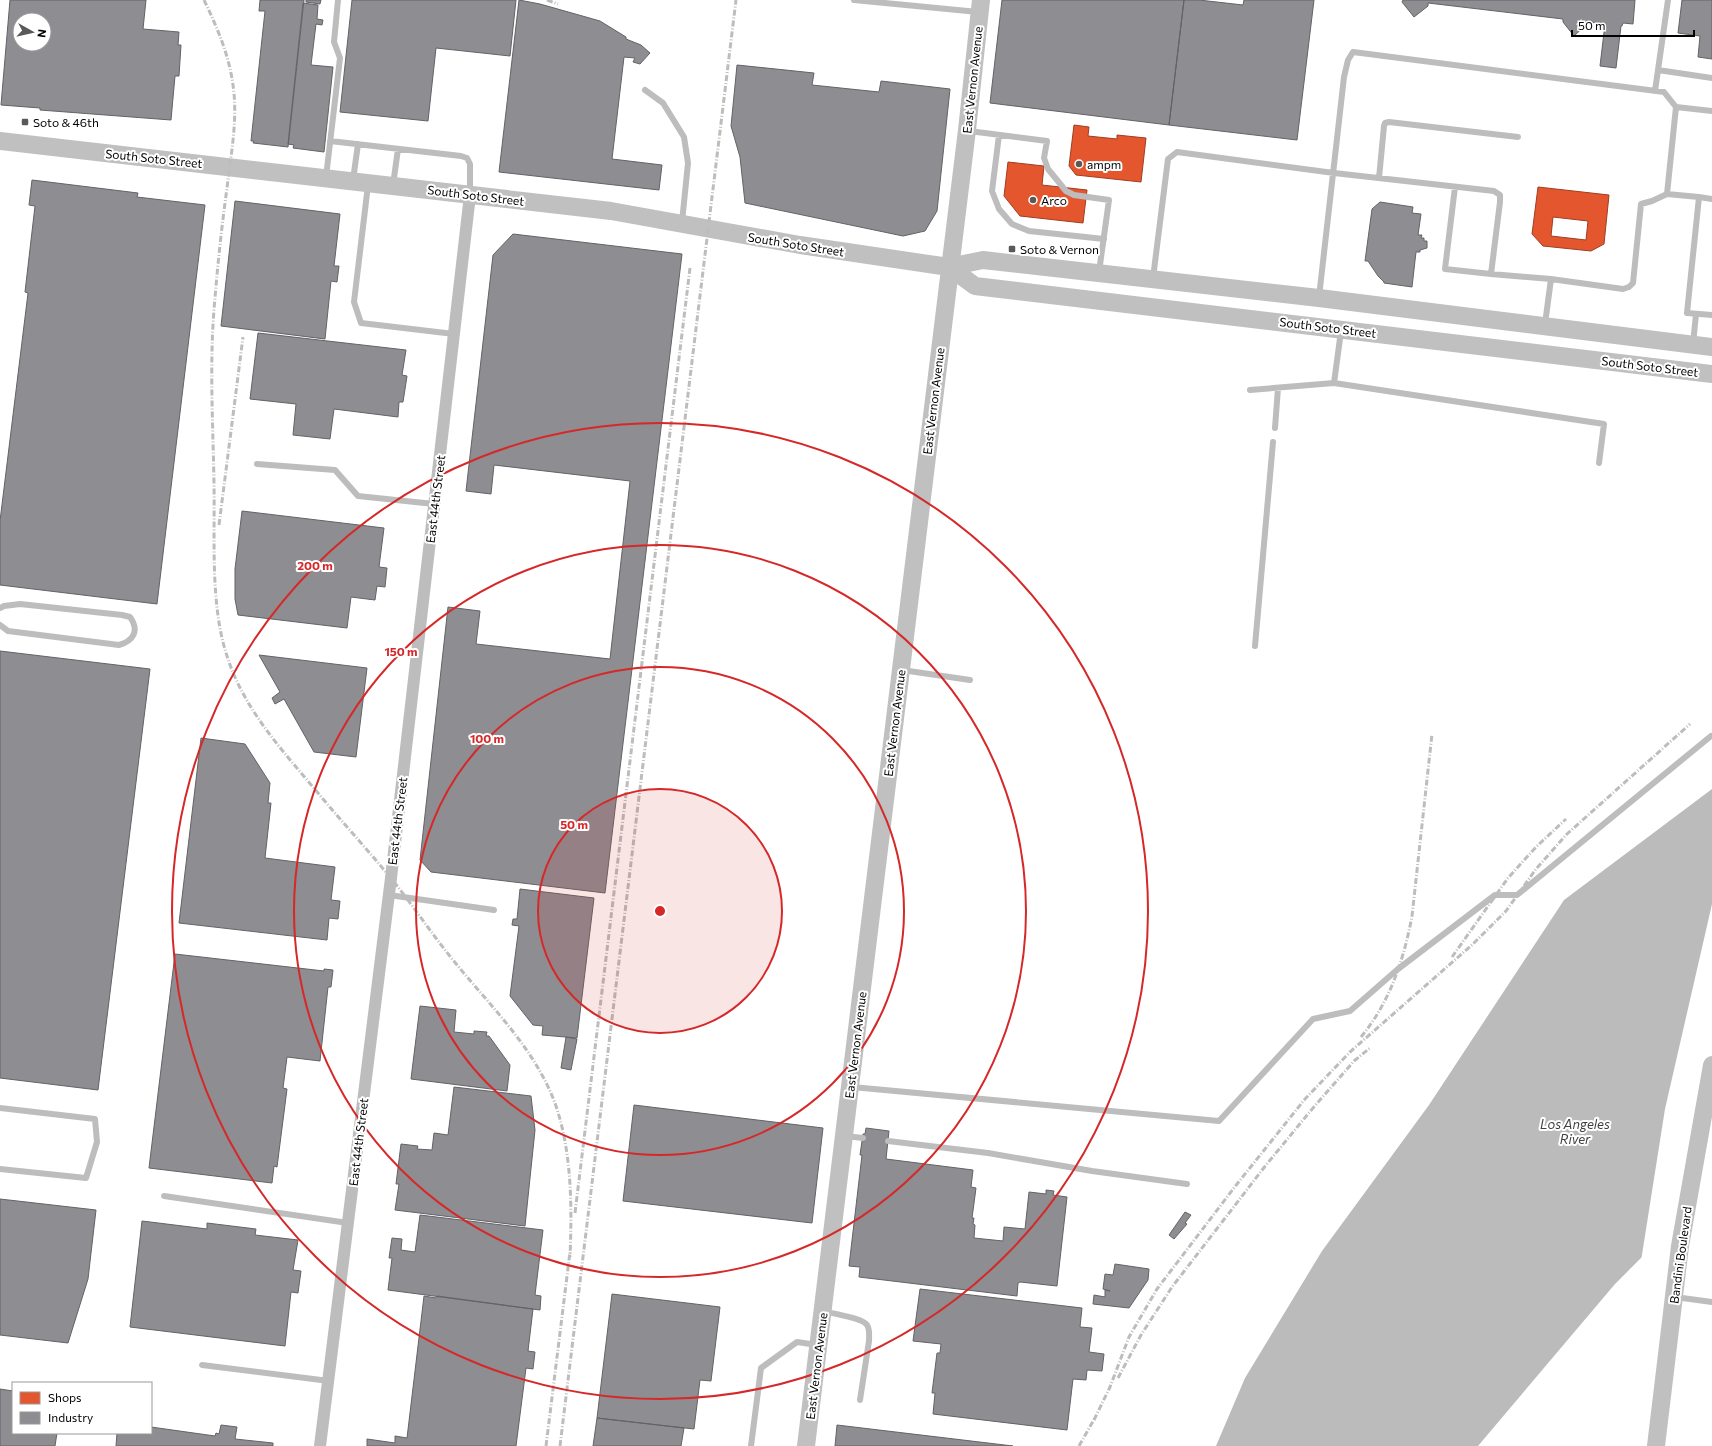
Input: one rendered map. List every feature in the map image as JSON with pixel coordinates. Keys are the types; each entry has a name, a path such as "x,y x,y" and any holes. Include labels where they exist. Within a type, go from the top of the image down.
{"main road":[{"name":"East Vernon Avenue","path":"806,1446 949,267 967,130 980,6"},
{"name":"South Soto Street","path":"0,141 611,211 800,245 949,267 983,260 1319,298 1712,347"},
{"name":"South Soto Street","path":"949,267 975,286 1712,374"},
{"path":"1314,326 1319,298"},
{"name":"Bandini Boulevard","path":"1656,1446 1680,1246 1712,1065"}],"street":[{"name":"East 44th Street","path":"320,1446 389,895 470,195"}],"lane":[{"path":"326,178 340,58 334,42 338,0"},
{"path":"854,0 980,6"},
{"path":"1655,91 1668,0"},
{"path":"1319,298 1344,77 1348,60 1353,52 1664,92 1676,106 1712,111"},
{"path":"1658,70 1712,78"},
{"path":"645,90 663,102 684,137 688,163 682,223"},
{"path":"1667,194 1676,106"},
{"path":"1379,178 1385,123 1389,122 1518,137"},
{"path":"967,130 1047,141 1044,158 1048,169 1066,191 1074,195 1110,200 1098,274"},
{"path":"999,135 992,191 999,209 1012,224 1029,231 1104,239"},
{"path":"330,141 467,158 470,164 470,195"},
{"path":"358,144 360,182 354,302 362,323 454,334"},
{"path":"392,186 398,149"},
{"path":"1153,280 1168,159 1177,152 1494,192 1500,195 1500,202 1491,274"},
{"path":"1455,187 1445,268 1550,279 1623,289 1629,287 1633,283 1641,204 1667,194 1712,199"},
{"path":"1699,197 1687,313 1712,315"},
{"path":"1545,326 1550,279"},
{"path":"1693,345 1696,314"},
{"path":"1334,383 1342,329"},
{"path":"1250,390 1334,383 1604,424 1598,463"},
{"path":"1275,428 1278,388"},
{"path":"1255,646 1273,442"},
{"path":"257,464 334,470 358,496 434,504"},
{"path":"0,608 20,604 122,615 130,617 135,629 134,637 128,643 119,645 8,631 0,625"},
{"path":"900,670 970,680"},
{"path":"850,1087 1219,1121 1313,1019 1350,1011 1398,969 1495,895 1517,895 1712,736"},
{"path":"389,895 494,910"},
{"path":"0,1108 95,1120 96,1142 86,1178 0,1169"},
{"path":"844,1136 862,1138"},
{"path":"888,1141 988,1153 1092,1171 1187,1184"},
{"path":"164,1196 348,1223"},
{"path":"1674,1296 1712,1302"},
{"path":"823,1311 862,1320 867,1324 869,1341 860,1400"},
{"path":"751,1446 761,1368 797,1342 819,1345"},
{"path":"202,1365 328,1381"}],"water":[{"name":"Los Angeles River","path":"1712,789 1712,1187 1615,1284 1478,1446 1216,1446 1245,1378 1322,1251 1429,1105 1564,900"}],"pier":[{"path":"1712,904 1712,1190 1641,1261 1665,1109"}],"building: Shops":[{"path":"1074,125 1089,127 1088,136 1117,139 1117,135 1146,138 1141,182 1076,175 1069,166"},
{"path":"1008,162 1044,166 1042,185 1087,190 1083,223 1020,216 1004,196"},
{"path":"1538,187 1609,195 1604,244 1591,251 1543,246 1532,234","holes":["1553,217 1588,221 1586,240 1551,236"]}],"building: Industry":[{"path":"10,0 146,0 143,29 179,32 178,45 181,45 179,76 175,76 171,120 40,110 40,108 1,105"},
{"path":"260,0 304,0 288,147 253,143 254,141 251,141 265,11 259,11"},
{"path":"306,0 321,0 320,4 306,2"},
{"path":"352,0 516,0 510,56 436,48 428,121 340,112"},
{"path":"519,0 540,4 600,21 626,37 626,39 641,45 650,53 640,64 633,62 635,58 624,57 612,159 662,165 659,190 499,172"},
{"path":"1002,0 1184,0 1169,125 990,103"},
{"path":"1184,0 1199,0 1243,5 1244,0 1314,0 1297,140 1169,125"},
{"path":"1403,0 1635,0 1633,24 1623,23 1621,26 1616,68 1600,66 1605,24 1589,22 1574,36 1563,22 1563,19 1428,3 1428,6 1414,17 1402,2"},
{"path":"1682,0 1712,0 1712,59 1698,57 1700,36 1678,33"},
{"path":"303,3 318,5 317,19 323,20 322,25 316,24 311,65 333,67 324,152 293,148 294,145 288,144"},
{"path":"737,65 814,73 812,85 879,92 881,81 950,89 937,211 925,231 903,236 745,203 740,157 731,126"},
{"path":"32,180 138,193 137,197 205,205 157,604 0,585 0,521 28,293 25,292 35,206 29,205"},
{"path":"235,201 340,214 334,266 339,266 337,282 331,281 325,339 221,326"},
{"path":"1380,202 1413,207 1412,213 1421,214 1418,235 1422,235 1421,238 1424,238 1424,241 1427,241 1427,248 1420,250 1420,252 1416,252 1412,287 1384,283 1368,261 1365,261 1372,209"},
{"path":"513,234 682,254 605,893 431,872 420,860 448,607 480,611 476,644 610,659 630,481 494,465 491,494 466,491 493,255"},
{"path":"258,333 406,350 402,375 407,376 403,402 399,402 398,417 334,409 330,439 293,435 296,404 250,399"},
{"path":"242,511 384,528 379,567 387,568 385,587 377,586 375,600 351,597 347,628 238,615 235,599 235,569"},
{"path":"0,651 150,669 98,1090 0,1078"},
{"path":"259,655 367,668 356,757 314,752 284,699 275,704 272,698 280,692"},
{"path":"201,738 245,744 270,783 268,803 271,803 265,858 335,867 331,900 340,901 338,919 329,918 327,940 179,923"},
{"path":"520,889 594,898 577,1038 542,1035 543,1026 533,1025 510,996 519,926 512,925 513,919 517,919"},
{"path":"175,954 324,971 324,969 333,970 331,987 328,987 320,1061 287,1057 283,1088 287,1089 277,1167 274,1166 272,1183 149,1168"},
{"path":"420,1006 456,1010 454,1032 474,1034 474,1031 487,1032 486,1036 489,1036 510,1065 507,1091 411,1079"},
{"path":"566,1037 577,1039 571,1070 561,1068"},
{"path":"454,1087 531,1096 535,1130 525,1226 395,1210 399,1184 396,1184 401,1144 418,1146 417,1149 432,1150 434,1133 448,1135"},
{"path":"634,1105 823,1128 812,1223 623,1201"},
{"path":"866,1128 889,1131 886,1159 973,1170 971,1187 976,1188 972,1218 974,1218 973,1224 975,1225 974,1238 1003,1241 1004,1227 1025,1229 1029,1192 1046,1194 1046,1190 1054,1191 1053,1195 1067,1197 1057,1286 1020,1282 1018,1283 1017,1296 859,1277 860,1267 849,1266 862,1155 860,1155 863,1134 865,1134"},
{"path":"0,1199 96,1210 88,1279 68,1343 0,1335"},
{"path":"1185,1212 1191,1215 1185,1223 1187,1224 1174,1239 1169,1235"},
{"path":"420,1215 543,1230 535,1295 541,1296 540,1310 388,1290 392,1258 389,1258 392,1238 402,1239 401,1250 415,1252"},
{"path":"142,1221 207,1229 207,1223 256,1229 255,1235 298,1240 293,1270 301,1271 298,1293 291,1292 285,1346 130,1327"},
{"path":"1115,1264 1149,1269 1148,1280 1129,1308 1093,1304 1094,1295 1105,1297 1105,1290 1110,1291 1103,1289 1105,1274 1113,1275"},
{"path":"920,1289 1082,1308 1080,1327 1092,1328 1089,1352 1104,1354 1102,1371 1087,1370 1086,1380 1073,1379 1067,1430 933,1414 935,1393 932,1393 937,1353 940,1353 941,1344 913,1341"},
{"path":"612,1294 720,1307 711,1381 700,1380 694,1429 597,1418"},
{"path":"424,1296 436,1298 437,1296 533,1309 528,1351 535,1352 533,1369 526,1368 516,1446 367,1446 367,1439 395,1443 395,1436 407,1438"},
{"path":"0,1389 12,1391 12,1434 57,1434 55,1446 0,1446"},
{"path":"597,1418 684,1428 681,1446 593,1446"},
{"path":"221,1425 237,1427 235,1439 273,1443 273,1446 116,1446 117,1434 152,1434 152,1427 215,1436 216,1433 219,1434"},
{"path":"837,1425 1013,1446 835,1446"}],"railway":[{"path":"204,0 218,31 229,63 233,85 235,111 215,298 212,344 214,571 218,615 227,656 234,676 243,694 278,745 390,877 453,960 497,1011 537,1066 556,1106 565,1143 571,1200 570,1257"},
{"path":"547,0 558,4"},
{"path":"560,1446 736,0"},
{"path":"575,1213 690,268"},
{"path":"219,525 243,337"},
{"path":"1094,1420 1110,1387 1129,1337 1157,1289 1237,1184 1305,1099 1350,1052 1473,944 1506,911 1536,869 1567,834 1690,724"},
{"path":"1361,1037 1371,1024 1388,995 1400,964 1409,932 1432,734"},
{"path":"1452,957 1508,878 1536,847 1566,819"},
{"path":"1118,1378 1141,1335 1172,1287 1266,1165 1313,1108 1354,1061 1370,1048"},
{"path":"546,1446 570,1252"},
{"path":"1079,1446 1096,1416"}],"place":[{"name":"Soto & 46th","path":"25,122"},
{"name":"ampm","path":"1079,164"},
{"name":"Arco","path":"1033,200"},
{"name":"Soto & Vernon","path":"1012,249"}]}
